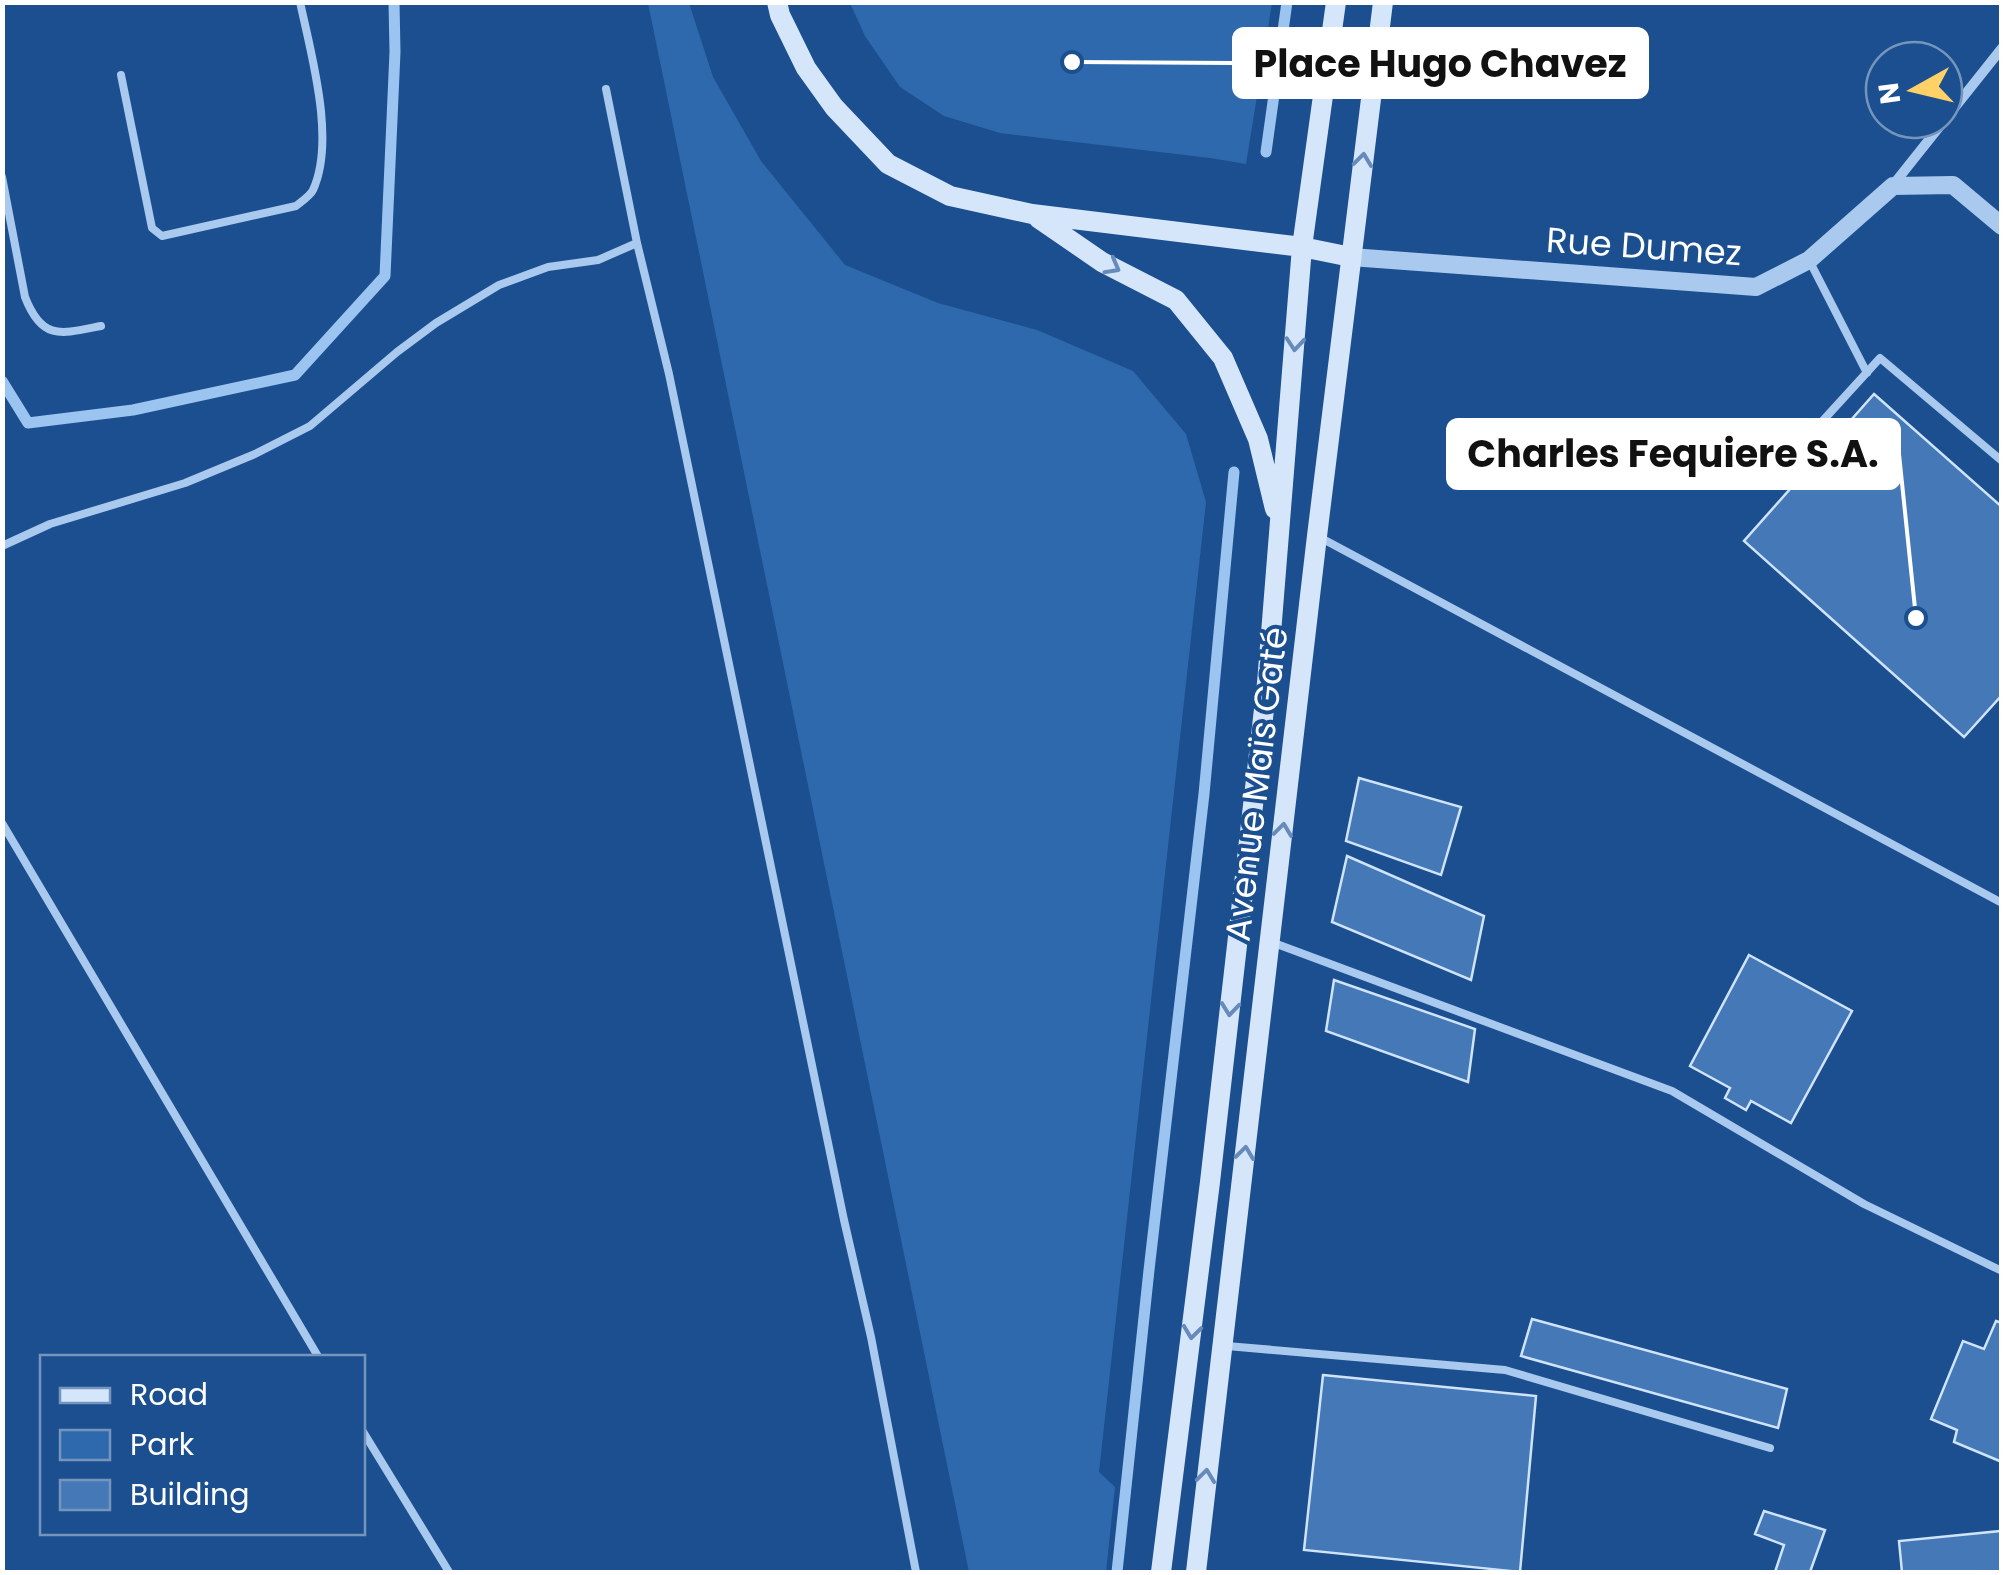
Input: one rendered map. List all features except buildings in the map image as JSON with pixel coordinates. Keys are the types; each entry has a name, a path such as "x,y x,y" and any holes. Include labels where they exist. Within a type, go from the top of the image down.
{"main road":[{"path":"777,2 806,68 834,107 888,164 950,196 1032,214 1302,247 1351,257"},
{"name":"Avenue Maïs Gaté","path":"1161,1572 1267,683 1302,247 1336,2"},
{"name":"Avenue Maïs Gaté","path":"1196,1572 1383,2"},
{"path":"1032,214 1102,262 1176,300 1223,358 1258,439 1280,529"}],"street":[{"path":"1893,186 2002,48"},
{"path":"1893,186 1953,185 2002,226"},
{"name":"Rue Dumez","path":"1351,257 1756,287 1809,260 1893,186"}],"lane":[{"path":"122,76 152,228 162,236 296,206 312,192 322,156 320,96 300,2"},
{"path":"606,89 872,1337 916,1572"},
{"path":"2,177 25,297 32,314 46,330 64,334 101,326"},
{"path":"2,546 50,524 185,482 255,454 310,426 397,352 499,285 548,267 598,260 637,243"},
{"path":"1809,260 1867,373"},
{"path":"1766,484 1880,358 2002,461"},
{"path":"1318,536 2002,903"},
{"path":"2,823 317,1355"},
{"path":"1270,942 1672,1091 1864,1204 2002,1271"},
{"path":"1222,1346 1505,1370 1770,1448"},
{"path":"365,1435 449,1572"}],"green space":[{"path":"648,3 689,3 713,77 761,161 845,265 938,303 1037,330 1133,371 1186,434 1206,502 1099,1472 1115,1487 1106,1572 969,1572"},
{"path":"850,3 1272,3 1246,164 1000,133 944,116 900,87 865,36"}],"waterway":[{"path":"2,381 28,423 133,410 295,375 385,276 394,2"},
{"path":"1266,152 1287,2"},
{"path":"1117,1572 1204,794 1234,472"}],"place":[{"name":"Place Hugo Chavez","path":"1072,62"},
{"name":"Charles Fequiere S.A.","path":"1916,618"}]}
